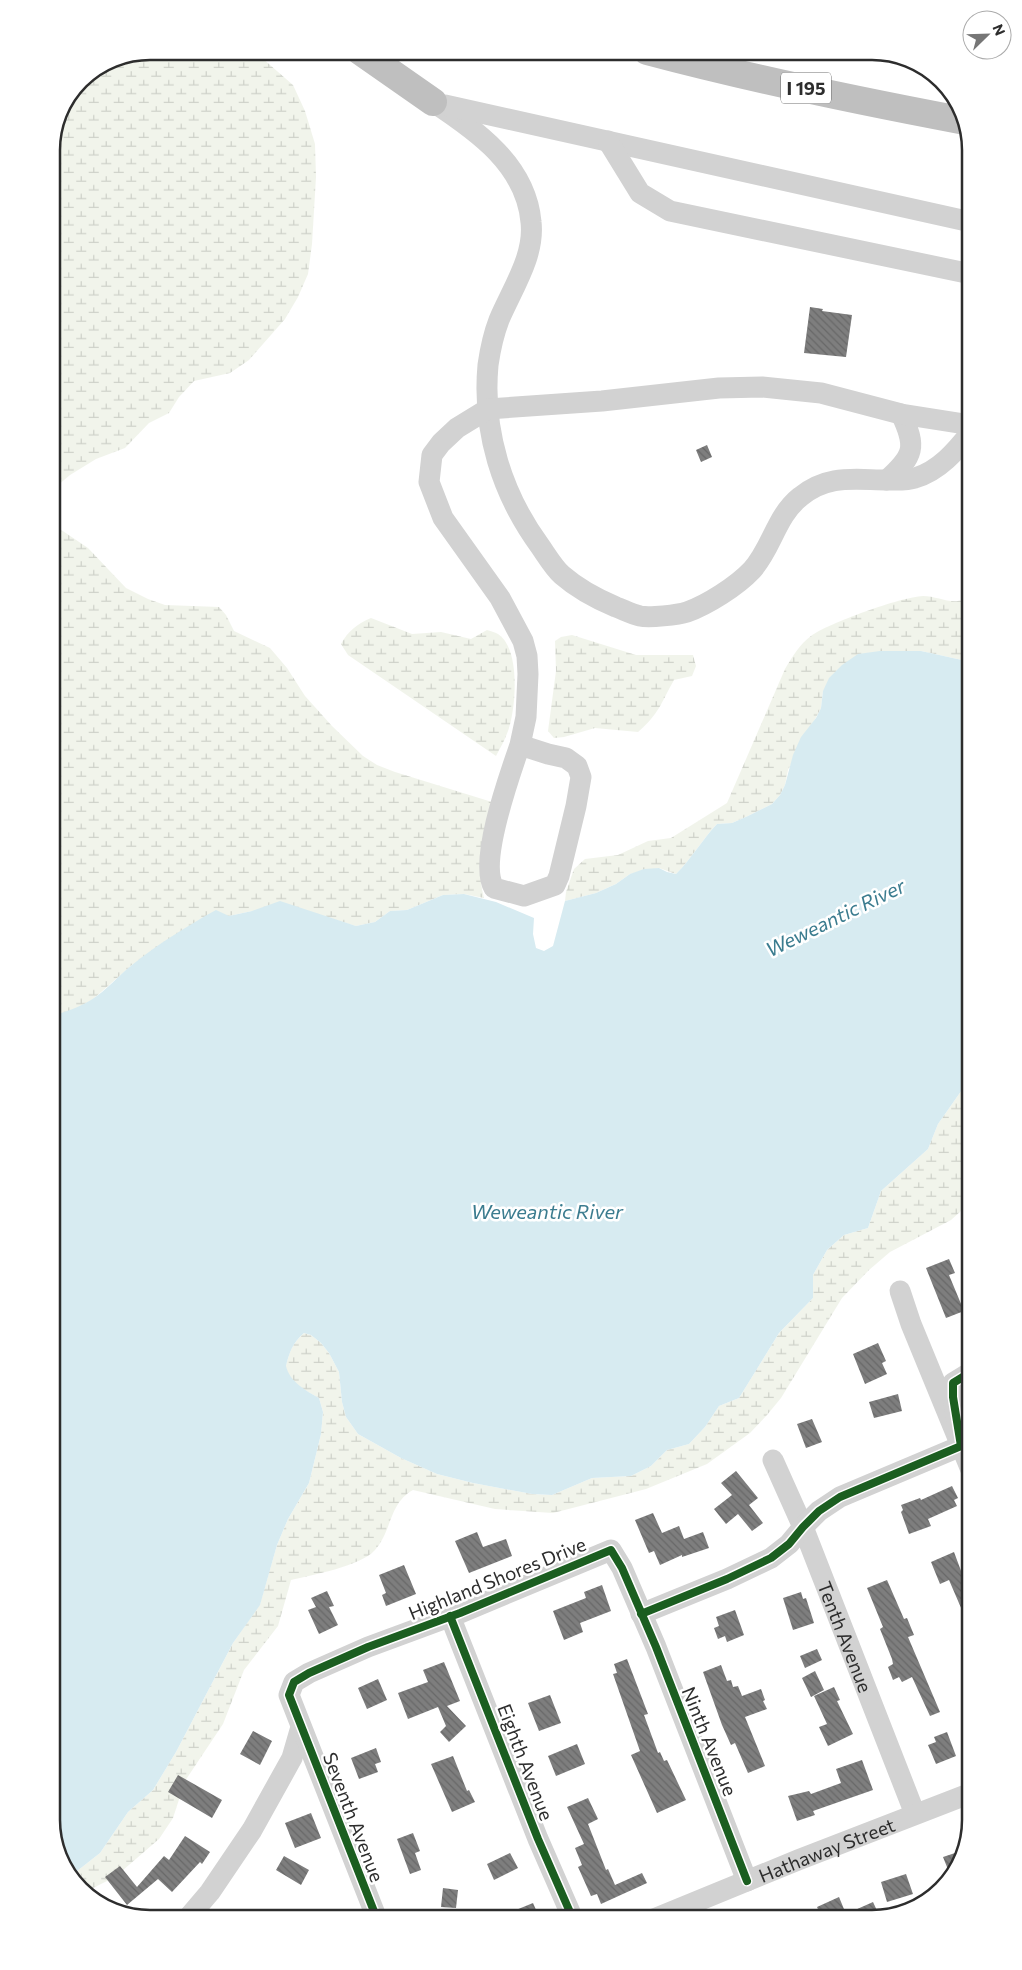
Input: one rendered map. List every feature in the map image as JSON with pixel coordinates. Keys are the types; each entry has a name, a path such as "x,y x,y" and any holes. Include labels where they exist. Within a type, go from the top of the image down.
{"highway":[{"path":"373,60 433,102"},
{"name":"I 195","path":"710,60 898,109 956,119"}],"street":[{"path":"433,102 962,220"},
{"path":"433,102 466,124 502,155 526,198 532,223 529,250 496,331 488,365 488,409 498,466 508,492 533,537 560,574 595,598 642,616 685,613 722,594 752,569 785,512 801,496 822,483 846,479 914,479 936,468 962,443"},
{"path":"608,141 640,193 670,211 962,272"},
{"path":"520,745 566,758 577,766 581,777 576,806 559,876 555,885 524,896 494,888 489,880 491,848 526,717 527,656 523,641 500,598 443,518 429,482 432,455 441,443 457,428 488,409 602,402 718,388 762,387 821,393 901,414 962,424"},
{"path":"887,480 909,458 912,442 909,429 901,414"},
{"path":"900,1291 910,1324 961,1446"},
{"path":"961,1446 953,1397 953,1383 962,1378"},
{"path":"641,1614 727,1579 771,1558 790,1544 803,1527 820,1511 840,1497 961,1446"},
{"name":"Tenth Avenue","path":"773,1460 803,1527 915,1814"},
{"name":"Highland Shores Drive","path":"302,1727 289,1695 294,1682 309,1673 368,1647 450,1616 611,1550 622,1568 641,1614"},
{"name":"Ninth Avenue","path":"641,1614 747,1881"},
{"name":"Eighth Avenue","path":"450,1616 538,1839 569,1910"},
{"path":"194,1910 210,1892 252,1830 292,1758 302,1727"},
{"name":"Seventh Avenue","path":"302,1727 373,1910"},
{"name":"Hathaway Street","path":"676,1910 962,1796"}],"green space":[{"path":"150,60 264,60 293,85 305,111 315,144 316,177 312,244 308,274 298,297 285,319 249,360 230,373 194,381 179,397 169,413 149,423 125,448 96,459 60,483 60,144 69,110 86,86 105,72 127,63"},
{"path":"60,529 88,548 126,588 148,599 165,605 219,607 226,615 234,631 270,648 287,668 305,696 332,726 363,756 377,765 492,802 480,862 481,886 484,898 464,894 443,895 407,910 390,911 375,922 356,926 316,914 252,911 229,916 132,965 92,1000 74,1010 60,1014"},
{"path":"923,596 948,601 962,600 962,660 921,651 823,691 821,708 788,770 785,785 780,795 772,804 732,823 717,824 676,874 659,868 630,874 616,884 596,893 565,901 574,869 585,859 618,855 648,841 671,838 727,803 785,669 793,655 807,639 833,624 913,597"},
{"path":"371,618 412,634 441,632 471,639 487,630 498,634 510,652 515,680 511,721 496,756 348,655 341,644 344,639 353,628"},
{"path":"572,635 636,655 693,655 696,666 692,676 674,680 655,714 638,732 595,728 554,738 548,731 556,671 555,641 561,637"},
{"path":"962,1090 962,1210 951,1220 890,1252 869,1270 842,1298 781,1398 750,1433 707,1464 646,1489 553,1513 495,1509 413,1490 399,1502 381,1542 368,1556 336,1569 291,1580 278,1626 244,1670 223,1724 185,1781 173,1818 159,1839 115,1877 92,1889 86,1884 77,1871 100,1853 128,1812 153,1790 176,1752 233,1643 260,1604 277,1545 288,1519 309,1483 321,1434 323,1412 319,1398 298,1385 287,1372 286,1365 290,1352 301,1335 304,1333 311,1335 329,1353 339,1372 342,1402 346,1417 358,1434 401,1458 437,1474 532,1494 552,1495 592,1478 631,1476 651,1466 667,1450 689,1444 705,1427 719,1406 739,1398 779,1333 813,1298 813,1275 827,1250 844,1235 868,1228 881,1191 928,1149 938,1124"}],"water":[{"name":"Weweantic River","path":"880,651 921,651 962,660 962,1090 938,1124 928,1149 881,1191 868,1228 844,1235 827,1250 813,1275 813,1298 779,1333 739,1398 719,1406 705,1427 689,1444 667,1450 651,1466 631,1476 592,1478 552,1495 532,1494 437,1474 401,1458 358,1434 346,1417 342,1402 339,1372 329,1353 311,1335 304,1333 292,1348 286,1366 291,1377 303,1389 319,1398 323,1412 321,1434 309,1483 288,1519 277,1545 260,1605 233,1643 176,1752 153,1790 128,1812 100,1853 77,1871 63,1843 60,1820 60,1013 76,1008 91,1000 152,950 216,910 229,916 252,911 280,901 356,926 375,922 390,911 407,910 443,895 464,894 496,902 534,918 533,934 536,948 544,951 553,946 565,901 596,893 616,884 630,874 644,869 659,868 676,874 717,824 732,823 772,804 780,795 785,785 793,755 801,737 816,718 821,708 823,691 829,678 842,665 858,654"}],"building":[{"path":"810,307 823,309 822,311 852,315 846,357 804,353"},
{"path":"707,445 712,457 701,462 696,450"},
{"path":"949,1259 955,1273 949,1275 962,1306 962,1312 946,1318 926,1268"},
{"path":"878,1343 886,1361 882,1363 887,1374 865,1384 853,1354"},
{"path":"898,1394 902,1411 874,1418 869,1402"},
{"path":"812,1419 822,1442 806,1448 797,1424"},
{"path":"736,1471 758,1498 749,1505 763,1523 752,1531 738,1514 726,1524 714,1509 732,1495 721,1483"},
{"path":"952,1486 958,1498 954,1500 957,1506 928,1519 931,1526 909,1534 901,1512 903,1510 901,1505 920,1498 921,1500"},
{"path":"653,1513 662,1533 679,1526 684,1539 703,1532 709,1548 682,1557 682,1555 660,1565 654,1551 649,1553 635,1520"},
{"path":"477,1532 483,1547 506,1539 512,1556 469,1573 455,1541"},
{"path":"954,1552 962,1574 962,1610 949,1580 940,1584 931,1562"},
{"path":"404,1565 416,1594 386,1606 382,1595 386,1593 379,1575"},
{"path":"887,1580 904,1619 907,1618 914,1635 908,1637 940,1712 930,1716 912,1677 902,1682 899,1677 893,1680 888,1667 893,1664 892,1659 880,1629 883,1627 867,1588"},
{"path":"602,1585 611,1611 580,1623 583,1632 564,1640 553,1611 586,1598 584,1592"},
{"path":"327,1591 334,1606 329,1607 338,1625 319,1634 308,1610 316,1607 311,1598"},
{"path":"801,1592 803,1599 806,1598 814,1623 793,1630 783,1598"},
{"path":"735,1610 744,1635 727,1642 725,1636 718,1639 714,1628 719,1626 716,1617"},
{"path":"817,1649 822,1660 805,1668 800,1656"},
{"path":"627,1659 648,1714 644,1715 658,1753 660,1752 664,1761 667,1760 686,1800 657,1813 631,1755 640,1751 613,1674 617,1673 614,1664"},
{"path":"444,1662 460,1701 447,1706 466,1726 449,1742 440,1732 446,1726 438,1707 408,1719 398,1693 428,1682 423,1670"},
{"path":"721,1665 727,1681 731,1680 733,1687 738,1686 742,1696 761,1689 765,1700 763,1701 767,1709 745,1717 765,1766 748,1773 735,1743 731,1745 722,1725 703,1672"},
{"path":"815,1671 824,1690 811,1697 802,1678"},
{"path":"378,1679 387,1700 367,1709 358,1688"},
{"path":"834,1687 840,1700 837,1701 853,1734 828,1746 819,1727 827,1724 814,1696"},
{"path":"550,1695 561,1723 539,1731 528,1703"},
{"path":"253,1731 272,1741 260,1765 240,1754"},
{"path":"947,1732 956,1756 936,1764 928,1745 936,1742 934,1737"},
{"path":"577,1744 585,1764 556,1776 548,1756"},
{"path":"376,1748 381,1762 375,1764 378,1772 359,1779 351,1758"},
{"path":"453,1756 467,1791 469,1790 475,1802 452,1812 431,1764"},
{"path":"862,1760 873,1790 813,1811 815,1815 797,1821 788,1796 809,1791 811,1794 841,1783 836,1769"},
{"path":"178,1775 222,1800 212,1818 168,1792"},
{"path":"588,1798 598,1819 588,1824 606,1870 608,1869 615,1885 642,1873 647,1883 601,1904 597,1894 591,1896 578,1867 582,1865 575,1848 584,1844 567,1807"},
{"path":"311,1813 321,1838 295,1848 285,1823"},
{"path":"413,1833 420,1851 415,1853 421,1870 410,1874 397,1839"},
{"path":"185,1836 210,1852 202,1864 200,1862 172,1892 158,1879 127,1905 105,1877 120,1866 137,1887 164,1856 169,1860"},
{"path":"510,1853 518,1868 494,1880 487,1864"},
{"path":"955,1853 948,1869 943,1857"},
{"path":"284,1856 309,1870 301,1885 276,1870"},
{"path":"906,1874 913,1894 887,1902 881,1882"},
{"path":"443,1888 458,1890 456,1908 441,1907"},
{"path":"839,1897 844,1910 818,1910 817,1907"},
{"path":"873,1902 877,1910 855,1910"},
{"path":"533,1903 536,1910 516,1910"}],"cycle path":[{"path":"641,1614 727,1579 771,1558 789,1544 819,1511 840,1497 961,1446 953,1397 953,1383 962,1378"},
{"path":"373,1910 289,1695 294,1682 309,1673 368,1647 460,1613 611,1550 622,1568 656,1647 747,1881"},
{"path":"450,1616 538,1839 569,1910"}]}
